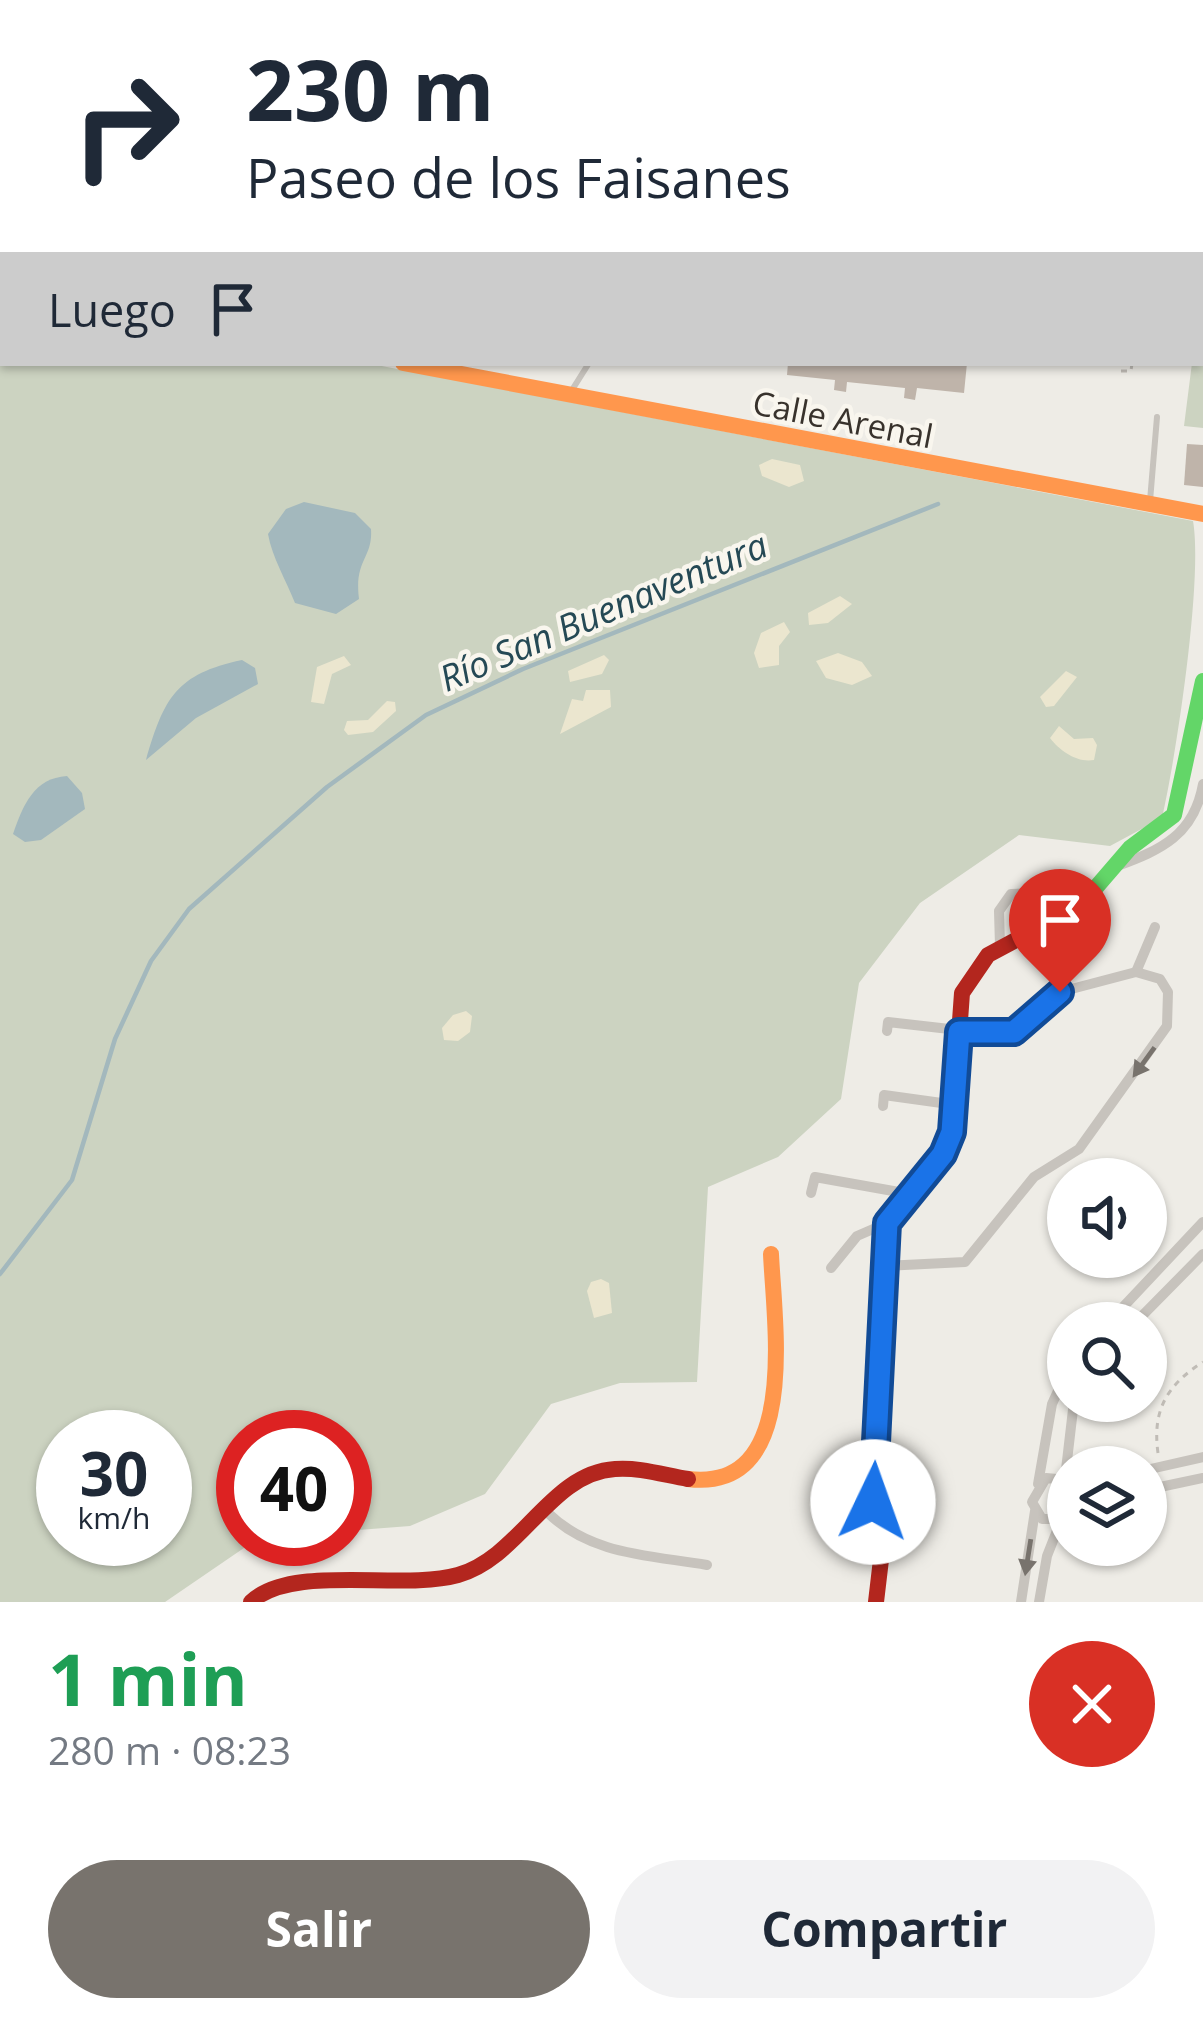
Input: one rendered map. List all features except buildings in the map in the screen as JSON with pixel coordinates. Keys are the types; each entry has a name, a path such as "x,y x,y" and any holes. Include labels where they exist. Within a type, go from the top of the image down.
{"street":[{"name":"Calle Arenal","path":"418,366 1201,516"},
{"path":"831,1268 857,1236 887,1223 943,1154 956,1105 962,993 974,969 1000,946 1080,906 1114,868 1174,815 1203,681"},
{"path":"1114,868 1166,846 1187,829 1203,784"},
{"path":"1000,946 999,911 1010,894 1039,893 1080,906"},
{"path":"1136,973 1155,927"},
{"path":"884,1266 965,1262 1034,1177 1079,1149 1167,1026 1168,992 1160,979 1136,973 1060,992 1014,1032 959,1032 888,1022 887,1031"},
{"path":"883,1106 884,1094 956,1105"},
{"path":"811,1192 814,1178 910,1194"},
{"path":"1128,1302 1203,1222"},
{"path":"876,1602 882,1551 873,1502 887,1223"},
{"path":"250,1602 283,1585 359,1586 459,1575 496,1560 585,1476 605,1469 709,1481 731,1478 763,1450 771,1430 771,1254"},
{"path":"1156,1302 1203,1254"},
{"path":"1021,1602 1049,1422"},
{"path":"1167,1465 1203,1457"},
{"path":"1167,1486 1203,1478"},
{"path":"1038,1484 1047,1482"},
{"path":"1035,1511 1047,1515"},
{"path":"548,1513 572,1537 591,1545 707,1565"},
{"path":"882,1551 907,1533"},
{"path":"1040,1602 1047,1556"}],"lane":[{"path":"568,395 587,366"},
{"path":"1149,505 1157,417"}],"path":[{"path":"1121,371 1131,371 1132,366"},
{"path":"1154,1446 1157,1409 1177,1379 1203,1362"}],"green space":[{"path":"0,366 382,366 1193,521 1192,622 1162,818 1110,846 1019,835 920,903 859,983 841,1099 778,1157 708,1187 697,1382 620,1383 551,1404 485,1494 410,1526 372,1529 372,1410 216,1410 218,1566 165,1602 0,1602"},
{"path":"1192,366 1203,366 1203,428 1184,426"}],"sand":[{"path":"772,459 800,465 804,481 789,487 762,476 759,465"},
{"path":"840,596 852,604 828,623 809,625 808,613"},
{"path":"784,622 790,632 779,646 779,665 759,668 754,653 761,633"},
{"path":"838,653 862,662 872,676 852,685 826,678 816,661"},
{"path":"604,655 609,660 602,674 570,682 568,671"},
{"path":"344,656 351,665 332,674 324,704 311,702 317,667"},
{"path":"1066,671 1077,677 1054,706 1046,707 1040,697"},
{"path":"586,690 610,690 611,707 560,734 572,699 583,701"},
{"path":"387,701 395,702 396,711 373,732 348,735 344,730 347,721 368,720"},
{"path":"1059,726 1074,739 1093,738 1097,745 1094,760 1075,758 1059,747 1050,738"},
{"path":"466,1011 472,1016 470,1032 458,1041 444,1040 442,1028 453,1015"},
{"path":"591,1282 609,1283 612,1313 594,1318 587,1291"}],"shaded area":[{"path":"304,502 355,513 371,529 359,575 359,599 336,614 295,603 270,543 268,534 286,509"},
{"path":"242,660 255,668 258,684 196,718 146,760 159,720 176,692 202,673"},
{"path":"67,776 82,793 85,809 41,840 25,842 13,834 38,788"}],"waterway":[{"name":"Río San Buenaventura","path":"0,1274 72,1180 115,1039 151,961 189,909 327,787 426,715 523,669 938,504"}],"traffic: fast":[{"path":"1053,920 1080,906 1130,848 1174,815 1203,681"}],"traffic: slow":[{"path":"419,366 1203,514"},
{"path":"688,1479 724,1476 749,1460 765,1432 776,1360 771,1254"}],"traffic: jam":[{"path":"876,1602 882,1551 873,1502 887,1223 943,1154 952,1132 962,993 988,955 1053,920"},
{"path":"251,1602 269,1590 293,1584 458,1575 500,1551 553,1500 592,1474 633,1469 688,1479"}],"route":[{"path":"873,1502 887,1223 943,1154 952,1132 959,1032 1014,1032 1060,992"}]}
